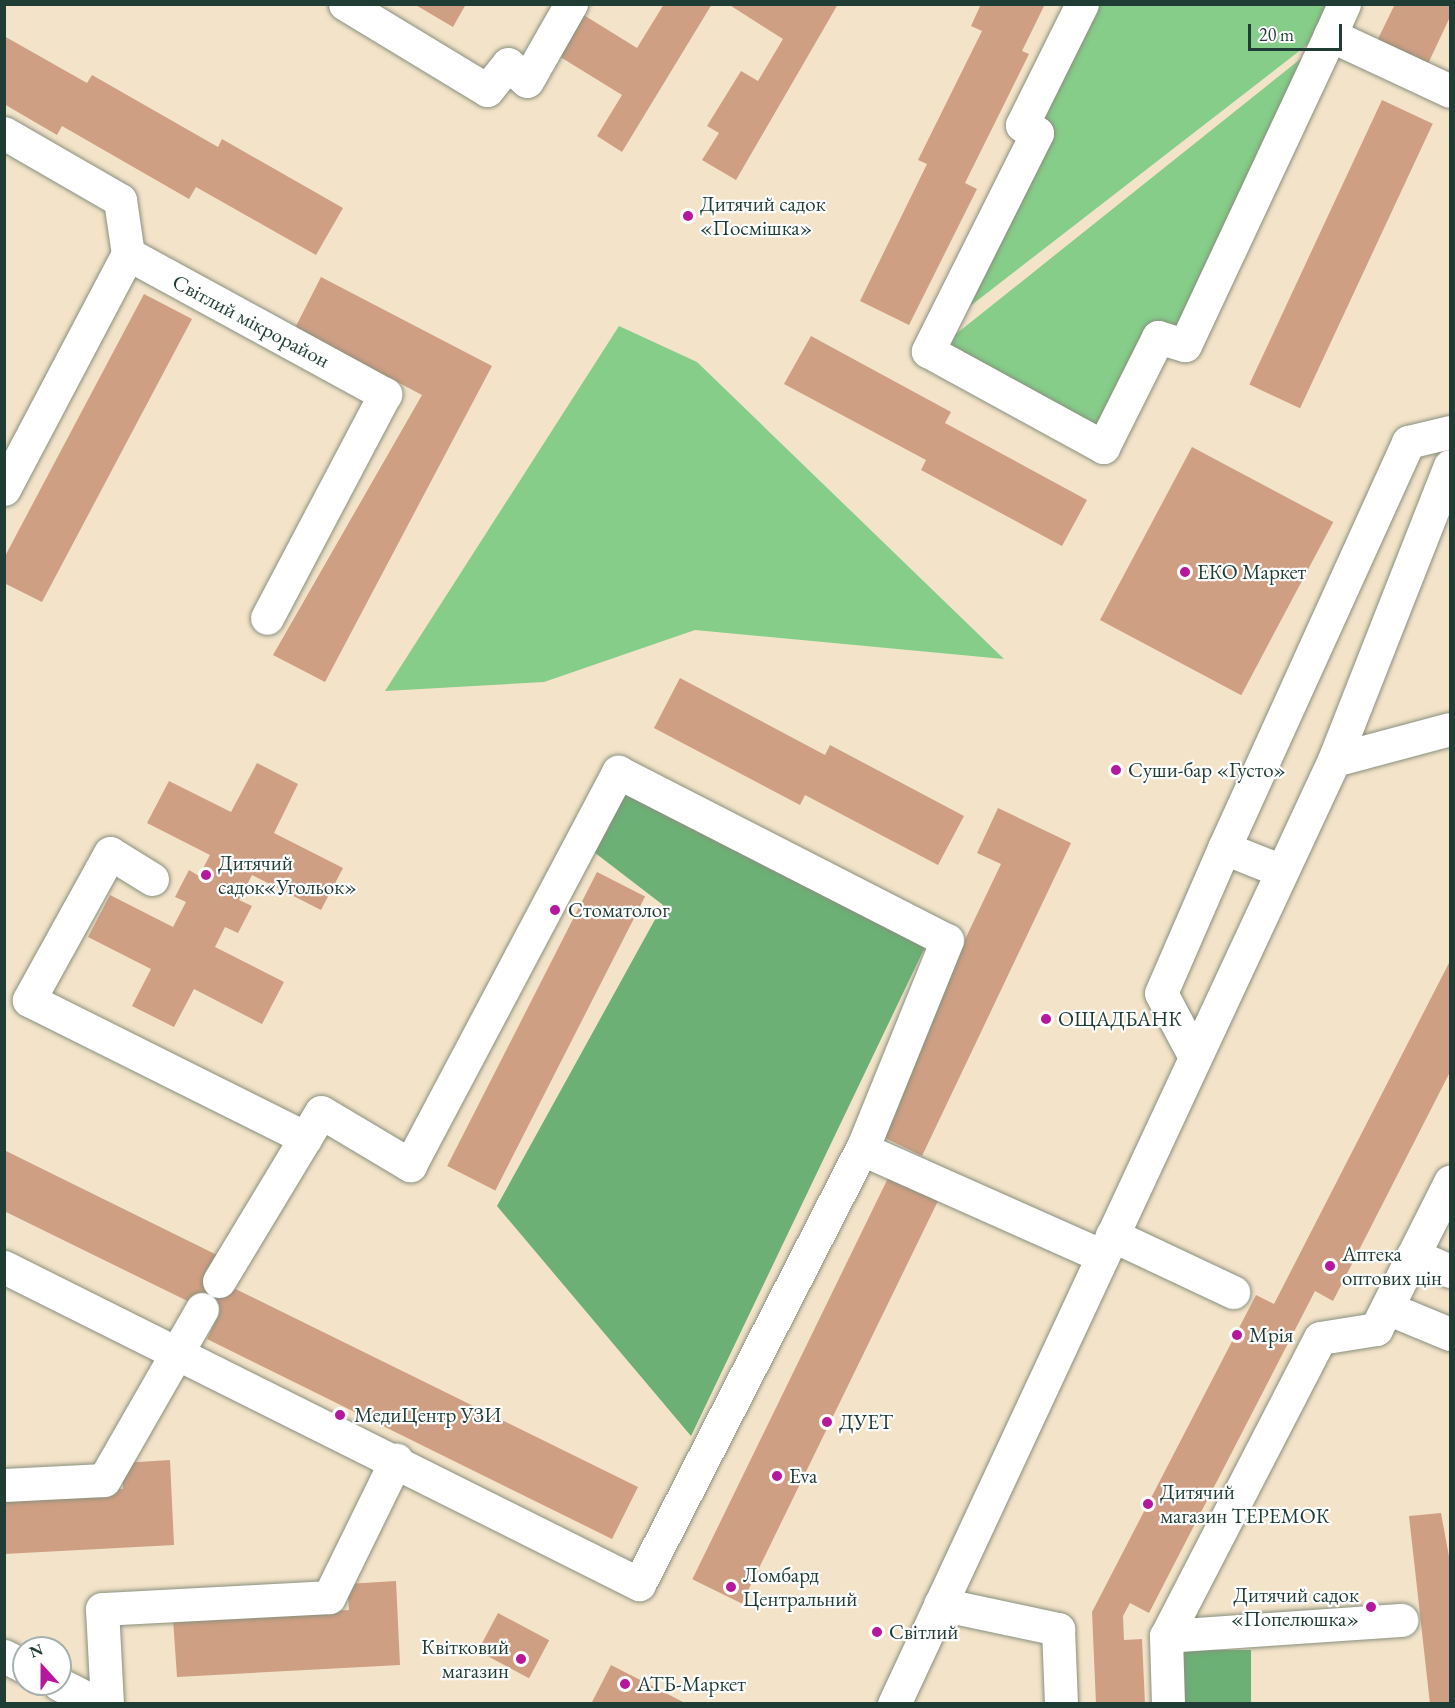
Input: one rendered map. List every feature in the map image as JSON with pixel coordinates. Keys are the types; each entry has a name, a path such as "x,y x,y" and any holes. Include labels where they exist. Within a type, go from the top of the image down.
{"street":[{"path":"345,4 487,90 508,64 527,81 571,4"},
{"path":"1082,4 1022,125 1037,133 928,351 1103,447 1158,337 1185,345 1344,4"},
{"path":"1330,35 1450,91"},
{"path":"4,133 120,200 128,254 4,489"},
{"name":"Світлий мікрорайон","path":"128,254 385,394 267,618"},
{"path":"1195,1057 1161,993 1408,441 1450,432"},
{"path":"894,1704 1334,760 1450,466"},
{"path":"1334,760 1450,729"},
{"path":"4,1267 175,1354 396,1460 639,1584 862,1149 948,940 618,772 410,1164 321,1112 219,1281"},
{"path":"1224,848 1282,871"},
{"path":"152,879 110,853 29,1000 306,1138"},
{"path":"862,1149 1233,1292"},
{"path":"1168,1704 1166,1636 1320,1338 1376,1329 1450,1182"},
{"path":"1413,1256 1450,1271"},
{"path":"1387,1308 1450,1334"},
{"path":"4,1485 104,1480 202,1309"},
{"path":"107,1704 102,1609 329,1597 396,1460"},
{"path":"940,1604 1058,1629 1061,1704"},
{"path":"1166,1636 1401,1620"},
{"path":"72,1691 98,1704"}],"green space":[{"path":"1092,5 1336,5 1320,35 938,331"},
{"path":"1318,45 1180,339 1155,328 1105,444 936,350"},
{"path":"619,326 697,362 1004,659 695,630 544,682 385,691"},
{"path":"621,786 927,943 691,1436 497,1206 663,905 590,849"},
{"path":"1172,1650 1251,1650 1251,1703 1172,1703"}],"building":[{"path":"414,4 466,4 453,27"},
{"path":"664,4 712,4 622,152 597,136 622,95 549,50 574,9 637,48"},
{"path":"728,4 838,4 736,180 702,160 719,133 707,126 741,71 758,81 783,39"},
{"path":"981,4 1045,4 1022,51 1029,54 965,183 977,189 909,325 860,301 927,164 918,160 982,31 971,26"},
{"path":"1395,4 1450,4 1450,17 1426,68 1375,45"},
{"path":"4,36 87,83 92,75 218,147 222,139 343,208 316,255 196,187 189,199 62,126 57,135 4,104"},
{"path":"1382,100 1433,124 1300,408 1249,385"},
{"path":"321,277 492,366 325,682 273,655 422,395 295,328"},
{"path":"144,294 192,319 42,602 4,583 4,558"},
{"path":"811,336 951,412 945,423 1087,500 1062,546 921,470 926,460 784,384"},
{"path":"1192,447 1333,522 1241,695 1100,620"},
{"path":"680,678 825,755 830,745 964,816 938,865 805,795 800,805 654,728"},
{"path":"257,763 298,784 274,833 343,868 321,910 252,875 239,900 252,906 238,933 225,927 215,947 284,982 262,1024 194,989 174,1027 132,1006 151,969 88,937 110,895 173,927 186,902 175,897 189,870 199,876 210,855 147,823 169,781 231,812"},
{"path":"998,808 1071,843 922,1156 873,1132 1001,864 977,853"},
{"path":"597,872 645,897 495,1191 447,1166"},
{"path":"1450,961 1450,1072 1333,1301 1315,1291 1149,1613 1130,1603 1123,1616 1124,1640 1142,1639 1145,1704 1096,1704 1092,1612 1256,1295 1274,1304"},
{"path":"4,1150 217,1255 207,1275 638,1487 612,1539 207,1339 218,1316 4,1211"},
{"path":"890,1174 939,1198 742,1603 692,1579"},
{"path":"170,1460 174,1545 4,1554 4,1496 123,1489 122,1463"},
{"path":"1441,1513 1450,1562 1450,1704 1430,1704 1409,1516"},
{"path":"396,1581 400,1665 177,1677 173,1619 349,1610 347,1584"},
{"path":"498,1613 549,1640 529,1678 478,1651"},
{"name":"АТБ-Маркет","path":"611,1665 687,1704 591,1704"}],"place":[{"name":"Дитячий садок «Посмішка»","path":"688,216"},
{"name":"ЕКО Маркет","path":"1185,572"},
{"name":"Суши-бар «Густо»","path":"1116,770"},
{"name":"Дитячий садок«Угольок»","path":"206,875"},
{"name":"Стоматолог","path":"555,910"},
{"name":"ОЩАДБАНК","path":"1046,1019"},
{"name":"Аптека оптових цін","path":"1330,1266"},
{"name":"Мрія","path":"1237,1335"},
{"name":"МедиЦентр УЗИ","path":"340,1415"},
{"name":"ДУЕТ","path":"827,1422"},
{"name":"Eva","path":"777,1476"},
{"name":"Дитячий магазин ТЕРЕМОК","path":"1148,1504"},
{"name":"Ломбард Центральний","path":"731,1587"},
{"name":"Дитячий садок «Попелюшка»","path":"1371,1607"},
{"name":"Світлий","path":"877,1632"},
{"name":"Квітковий магазин","path":"521,1659"},
{"name":"АТБ-Маркет","path":"625,1684"}]}
